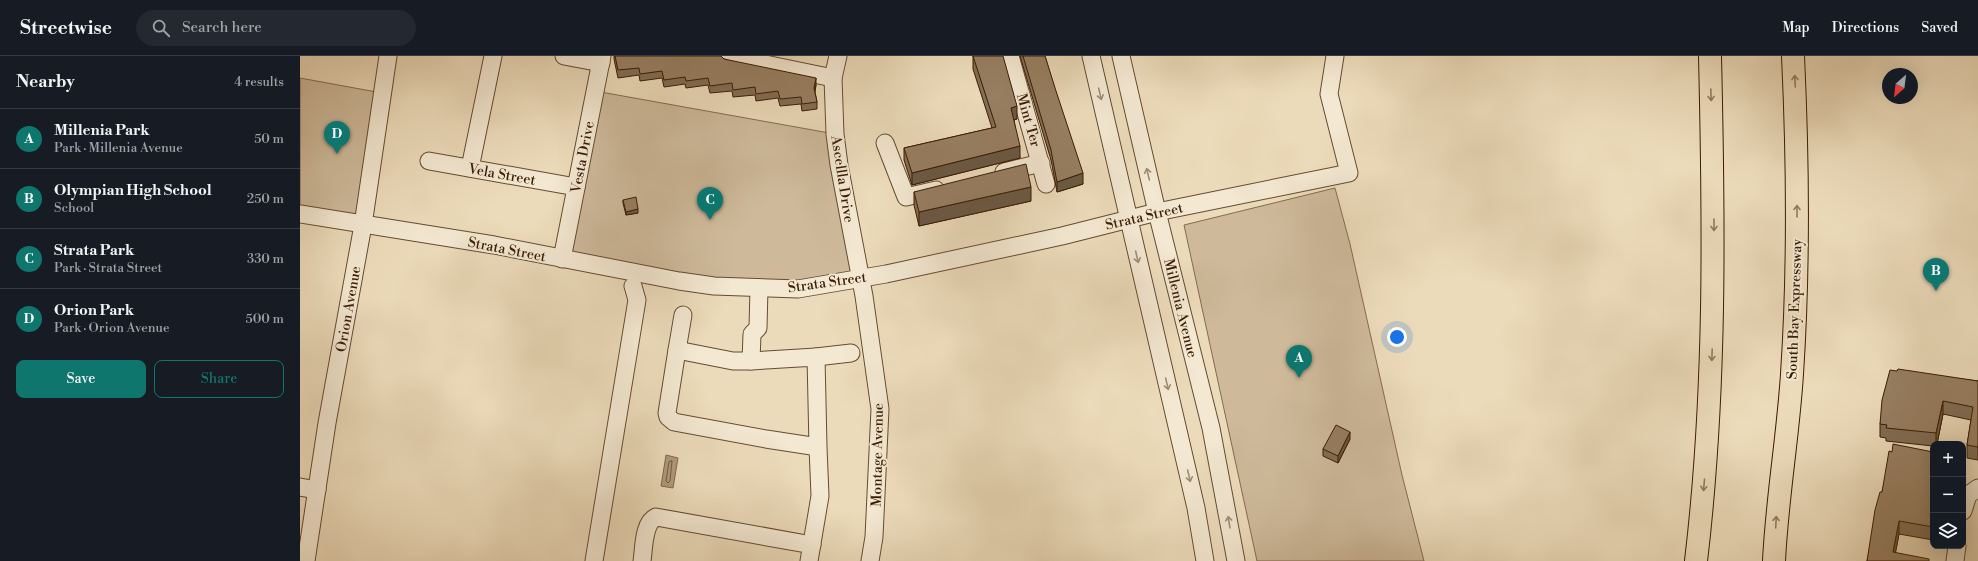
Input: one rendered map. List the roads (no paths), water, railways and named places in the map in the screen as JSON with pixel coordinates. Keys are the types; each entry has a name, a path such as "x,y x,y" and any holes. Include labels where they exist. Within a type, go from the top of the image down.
{"highway":[{"path":"1696,561 1708,430 1712,342 1714,202 1710,56"},
{"name":"South Bay Expressway","path":"1774,561 1776,517 1787,437 1795,309 1797,181 1794,56"}],"street":[{"name":"Orion Avenue","path":"306,561 363,225 388,56"},
{"path":"470,168 493,56"},
{"path":"564,56 602,59"},
{"path":"726,56 833,78"},
{"name":"Ascellla Drive","path":"838,56 833,78 835,130 839,165 860,278"},
{"name":"Mint Ter","path":"1010,56 1046,184"},
{"path":"1091,56 1196,508 1205,561"},
{"name":"Millenia Avenue","path":"1121,56 1157,212 1211,428 1236,561"},
{"name":"Strata Street","path":"300,214 494,245 679,281 714,286 798,289 860,278 1055,237 1157,212 1349,173 1329,94 1335,56"},
{"name":"Vesta Drive","path":"562,259 602,59"},
{"path":"885,143 906,197 951,186"},
{"name":"Vela Street","path":"429,161 576,187"},
{"path":"988,176 1041,163"},
{"name":"Montage Avenue","path":"860,278 864,296 880,409 874,537 870,561"},
{"path":"594,561 637,300 633,286"},
{"path":"751,361 752,334 758,328 754,288"},
{"path":"683,315 667,413 674,422 818,447"},
{"path":"677,350 732,361 816,357 851,353"},
{"path":"642,561 647,528 652,519 656,517 811,553 820,496 816,357"},
{"path":"300,487 317,490"},
{"path":"1966,501 1968,495 1978,488"},
{"path":"1955,561 1957,549"}],"water":[{"path":"666,455 678,458 673,488 661,486"}],"place":[{"name":"Orion Park","path":"337,154"},
{"name":"Strata Park","path":"710,220"},
{"name":"Olympian High School","path":"1936,291"},
{"name":"Millenia Park","path":"1299,378"}]}
